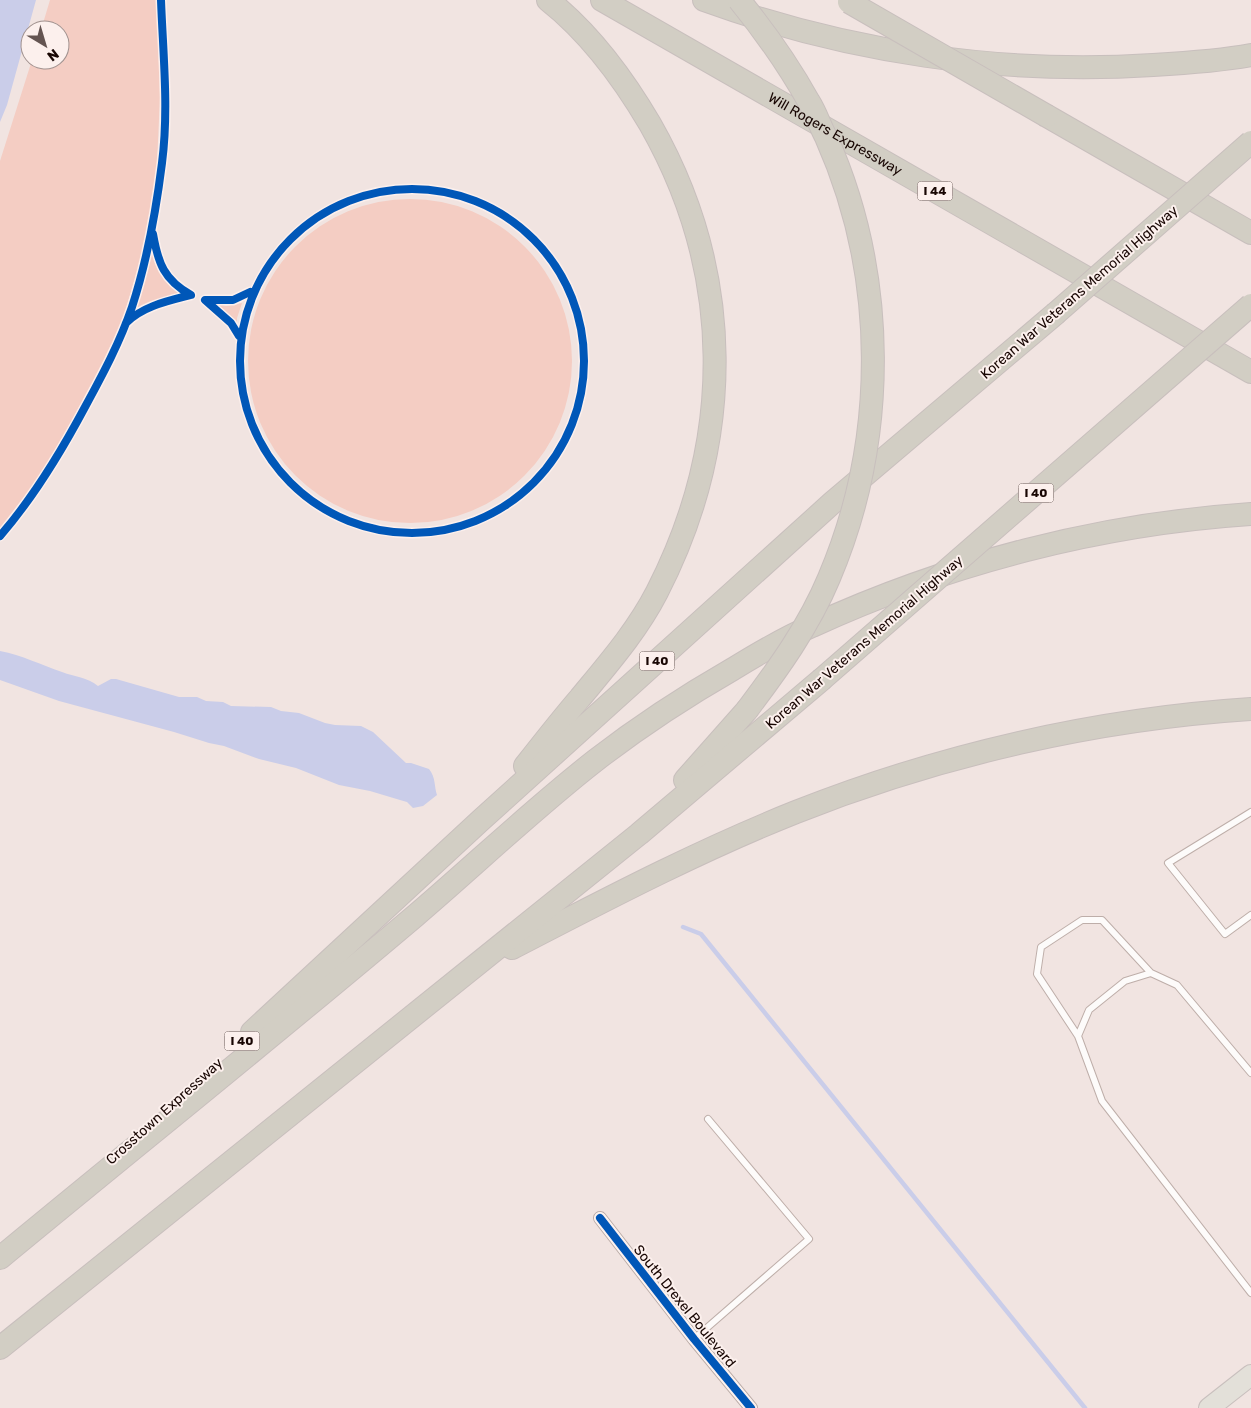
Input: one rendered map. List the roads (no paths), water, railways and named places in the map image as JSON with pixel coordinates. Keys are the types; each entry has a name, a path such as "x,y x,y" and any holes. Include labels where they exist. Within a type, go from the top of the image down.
{"highway":[{"path":"481,820 629,638 656,593 674,558 688,521 708,444 713,406 715,346 709,288 701,247 690,210 676,176 644,113 617,72 592,41 548,0"},
{"name":"Will Rogers Expressway","path":"602,0 1251,372"},
{"path":"704,0 792,29 849,42 1012,66 1115,68 1180,64 1251,55"},
{"path":"639,834 747,710 787,654 805,624 828,580 840,551 863,468 871,409 874,376 868,280 857,225 840,171 810,104 796,79 782,56 739,0"},
{"path":"847,1 1251,233"},
{"name":"Korean War Veterans Memorial Highway","path":"481,820 832,503 1055,314 1251,142"},
{"name":"Korean War Veterans Memorial Highway","path":"469,971 639,834 821,680 1251,305"},
{"path":"0,1258 416,915 595,761 660,714 728,671 778,642 812,626 912,586 981,562 1099,534 1191,520 1251,514"},
{"path":"469,971 706,850 796,812 874,784 968,756 1084,730 1164,718 1251,709"},
{"name":"Crosstown Expressway","path":"0,1258 312,978 481,820"},
{"name":"I 40","path":"0,1348 469,971"}],"main road":[{"path":"1209,1408 1251,1375"}],"street":[{"name":"South Drexel Boulevard","path":"600,1218 694,1339 751,1408"}],"lane":[{"path":"1251,812 1168,863 1225,934 1251,915"},
{"path":"1251,1074 1177,984 1151,973 1102,920 1082,920 1041,947 1037,974 1078,1036 1102,1101 1251,1293"},
{"path":"1078,1036 1089,1010 1125,982 1151,973"},
{"path":"694,1339 809,1239 708,1119"}],"water":[{"path":"0,0 36,0 30,20 20,20 20,58 7,105 0,122"},
{"path":"0,651 85,679 98,686 111,679 116,679 179,697 197,697 206,701 223,702 231,706 271,707 281,711 299,713 325,723 361,726 373,732 406,763 429,769 434,779 437,795 423,806 413,808 407,802 370,791 339,785 296,768 259,759 224,746 59,701 0,680"}],"waterway":[{"path":"683,927 701,934 1085,1408"}]}
